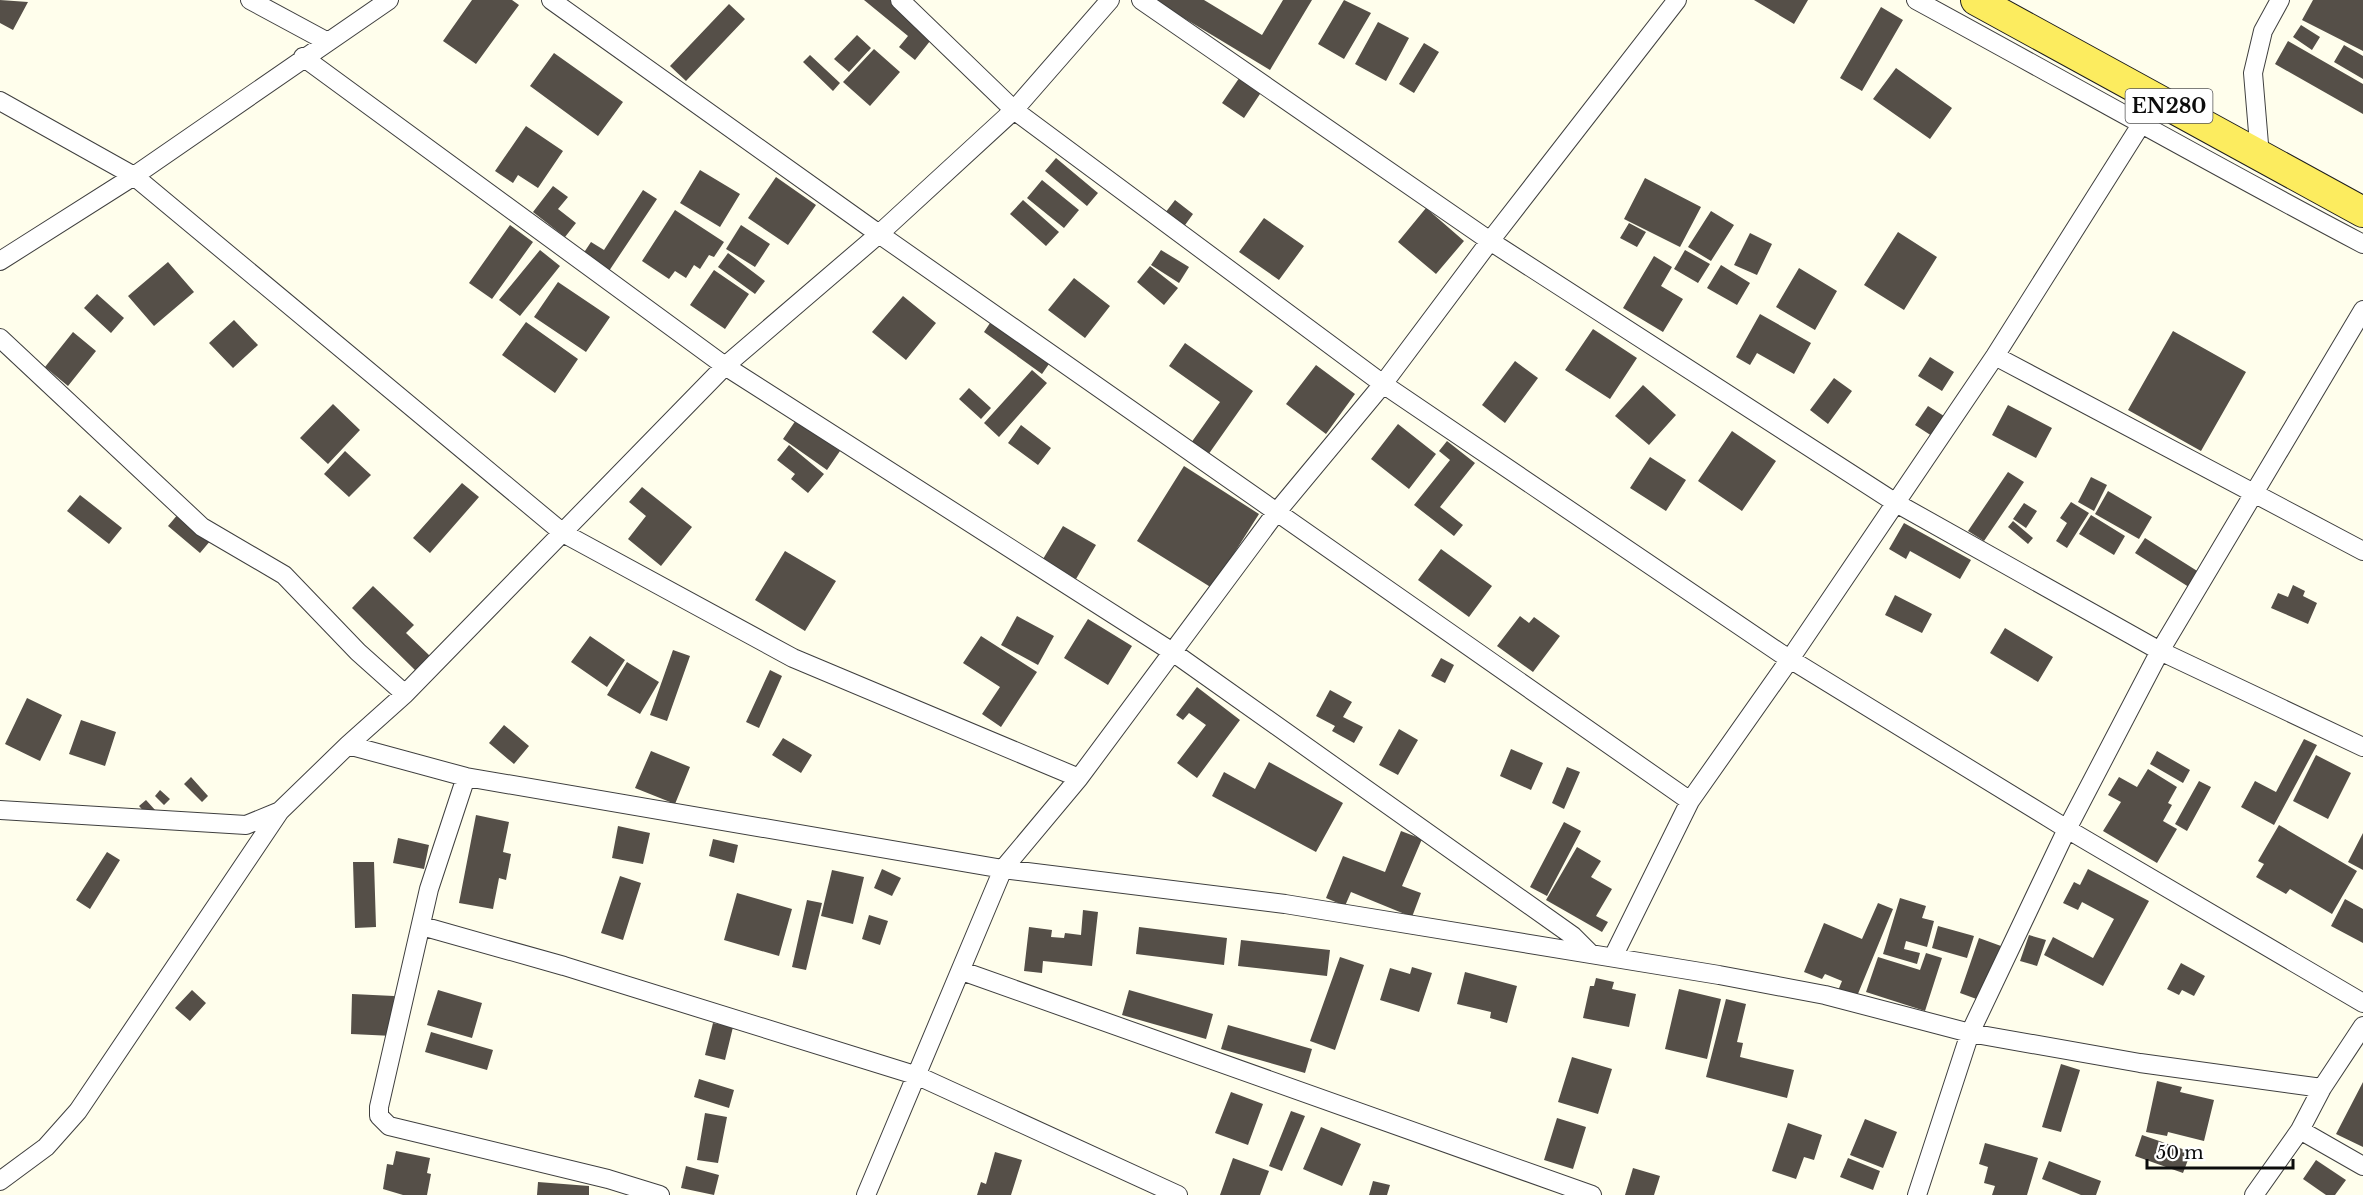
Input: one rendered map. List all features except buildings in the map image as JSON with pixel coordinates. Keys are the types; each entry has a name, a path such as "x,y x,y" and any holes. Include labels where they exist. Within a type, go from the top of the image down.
{"main road":[{"name":"EN280","path":"1976,0 2363,212"}],"street":[{"path":"250,0 326,41"},
{"path":"0,261 134,176 326,41 389,0"},
{"path":"551,0 1275,514 1689,801"},
{"path":"900,0 1014,110 1383,384 1790,659 2067,829 2363,1003"},
{"path":"0,1180 46,1147 78,1111 280,811 405,694 725,366 879,234 1014,110 1110,0"},
{"path":"1141,0 1490,241 1896,503 2160,651 2363,747"},
{"path":"866,1195 918,1076 1003,869 1079,778 1275,514 1383,384 1490,241 1677,0"},
{"path":"1916,0 2142,123 2189,152 2363,244"},
{"path":"2259,156 2253,73 2263,31 2280,0"},
{"path":"303,57 725,366 1174,653 1573,936 1591,954"},
{"path":"0,101 134,176 563,533 793,658 1079,778"},
{"path":"1613,957 1689,801 1790,659 1995,356 2142,123"},
{"path":"1917,1195 1970,1033 2067,829 2160,651 2363,310"},
{"path":"0,338 202,527 284,575 358,652 405,694"},
{"path":"1995,356 2363,551"},
{"path":"348,745 466,777 1003,869 1285,904 1613,957 1825,995 1970,1033 2140,1063 2322,1088"},
{"path":"466,777 429,889 379,1107 379,1116 383,1123 608,1179 660,1195"},
{"path":"0,810 236,825 258,822 280,811"},
{"path":"422,926 564,966 918,1076 1178,1195"},
{"path":"962,971 1592,1195"},
{"path":"2254,1195 2300,1130 2322,1088 2363,1026"},
{"path":"2300,1130 2363,1166"}]}
